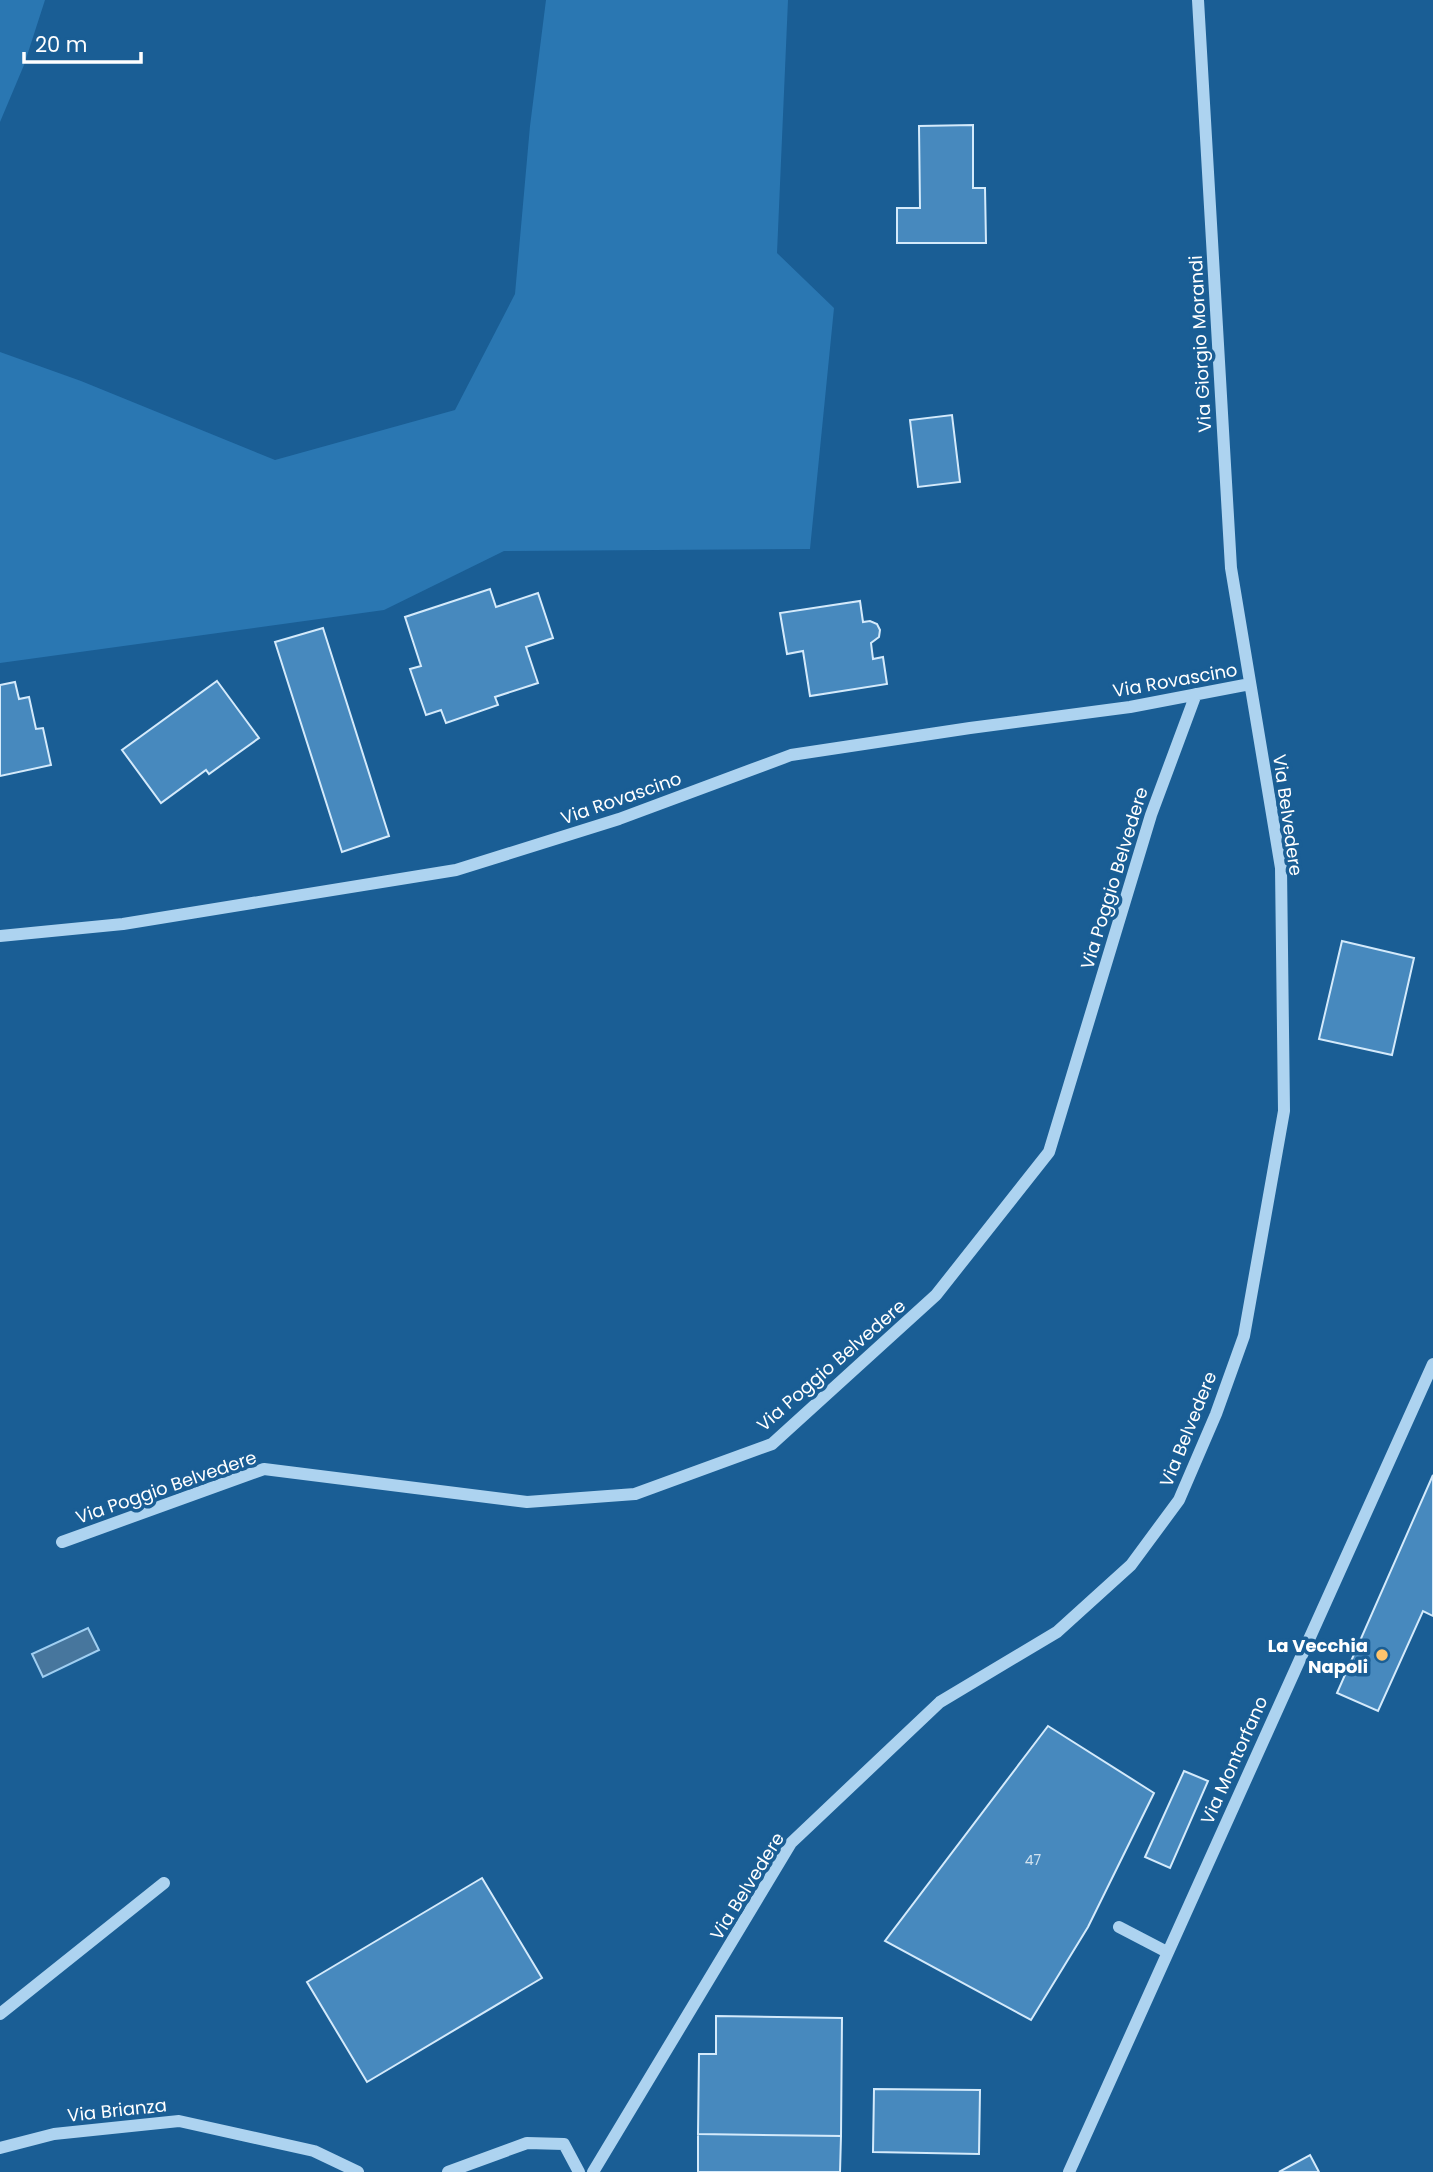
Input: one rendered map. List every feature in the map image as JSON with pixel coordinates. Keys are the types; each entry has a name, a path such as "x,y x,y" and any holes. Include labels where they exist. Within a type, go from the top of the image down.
{"street":[{"name":"Via Giorgio Morandi","path":"1198,0 1231,568 1250,684"},
{"name":"Via Rovascino","path":"0,936 123,924 456,870 619,819 791,755 1130,707 1250,684"},
{"name":"Via Belvedere","path":"593,2172 791,1843 940,1702 1057,1632 1131,1565 1179,1500 1216,1414 1244,1336 1284,1111 1281,868 1250,684"},
{"name":"Via Poggio Belvedere","path":"62,1542 264,1469 527,1502 635,1493 772,1444 936,1295 1049,1152 1151,815 1196,694"},
{"name":"Via Montorfano","path":"1069,2172 1433,1364"},
{"path":"0,2014 164,1883"},
{"path":"1119,1927 1167,1952"},
{"name":"Via Brianza","path":"0,2148 54,2134 179,2121 314,2151 358,2172"},
{"path":"448,2172 527,2143 564,2144 579,2172"}],"shaded area":[{"path":"0,0 45,0 24,65 0,122"},
{"path":"546,0 788,0 777,253 834,308 810,549 504,551 384,610 0,663 0,352 81,381 275,460 455,410 515,294 530,126"},
{"path":"88,1628 99,1650 43,1677 32,1654"}],"building":[{"path":"973,125 973,188 985,188 986,243 897,243 897,208 920,208 919,126"},
{"path":"952,415 960,482 918,487 910,420"},
{"path":"490,589 496,607 538,593 553,638 526,647 538,683 495,697 498,705 446,723 441,710 426,715 410,669 421,666 405,617"},
{"path":"860,601 863,622 877,624 880,630 879,637 871,643 873,659 883,657 887,684 810,696 803,651 787,654 780,613"},
{"path":"323,628 389,836 342,852 275,642"},
{"path":"217,681 259,738 209,774 206,770 161,803 122,750"},
{"path":"15,682 19,699 29,697 36,729 43,728 51,765 0,776 0,685"},
{"path":"1342,941 1414,958 1392,1055 1319,1039"},
{"path":"1433,1475 1433,1616 1423,1611 1378,1711 1337,1693"},
{"path":"1048,1726 1154,1793 1088,1927 1031,2020 885,1941"},
{"path":"1184,1771 1208,1781 1170,1868 1145,1857"},
{"path":"482,1878 542,1978 367,2082 307,1982"},
{"path":"716,2016 842,2018 841,2136 698,2134 699,2054 716,2054"},
{"path":"874,2089 980,2090 979,2154 873,2152"},
{"path":"698,2134 841,2136 840,2172 698,2172"},
{"path":"1310,2155 1319,2172 1279,2172"}],"place":[{"name":"La Vecchia Napoli","path":"1382,1655"}]}
